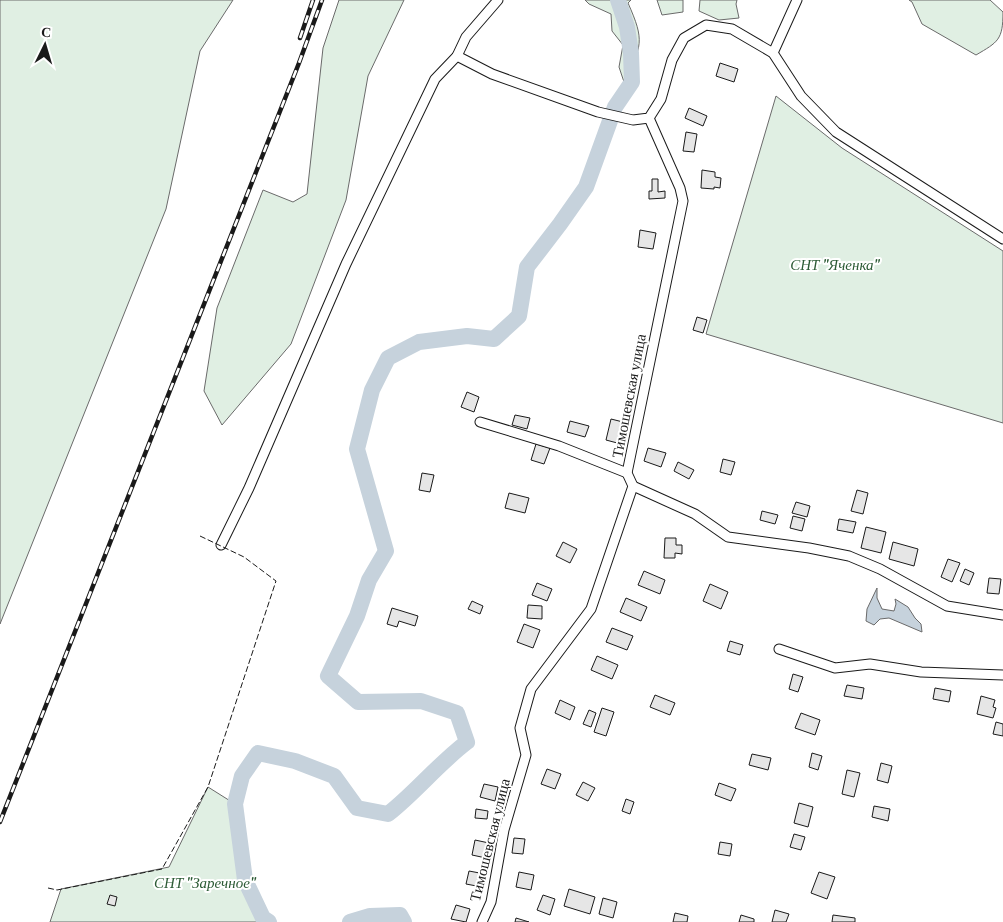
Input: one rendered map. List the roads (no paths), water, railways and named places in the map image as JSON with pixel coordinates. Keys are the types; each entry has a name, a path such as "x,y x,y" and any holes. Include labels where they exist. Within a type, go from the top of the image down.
{"street":[{"path":"221,545 249,488 346,264 430,88 435,79 457,56 466,36 498,0"},
{"path":"772,53 797,0"},
{"path":"457,56 492,74 598,112 633,120 649,118 661,99 672,60 684,38 706,26 732,29 772,53 801,96 836,132 1003,238"},
{"name":"Тимошевская улица","path":"482,922 491,902 504,830 526,755 520,728 531,689 591,610 633,486 627,473 683,201 680,188 649,118"},
{"path":"480,422 559,446 627,473"},
{"path":"633,486 695,514 728,536 849,556 880,569 947,606 1003,615"},
{"path":"779,649 835,668 870,664 921,672 1003,676"}],"waterway":[{"path":"269,922 263,918 245,880 235,804 242,776 258,753 295,761 334,776 357,808 388,814 446,759 467,742 457,713 421,701 358,702 328,676 357,616 369,580 386,551 357,449 372,390 388,358 419,342 467,336 494,339 519,316 527,267 586,187 615,107 632,82 631,53 627,27 618,0"},
{"path":"350,922 370,916 400,915 404,922"}],"railway":[{"path":"300,38 313,0"},
{"path":"0,822 299,63 322,0"}],"park label":[{"name":"СНТ \"Яченка\"","path":"835,265"},
{"name":"СНТ \"Заречное\"","path":"205,883"}]}
